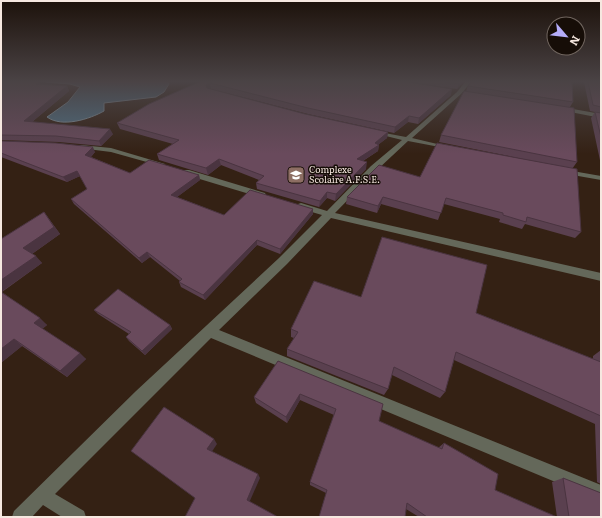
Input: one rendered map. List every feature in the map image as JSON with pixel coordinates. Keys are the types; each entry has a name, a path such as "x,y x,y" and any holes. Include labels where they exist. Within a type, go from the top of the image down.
{"street":[{"path":"20,517 141,396 210,332 374,168 444,106"},
{"path":"556,108 601,116"},
{"path":"371,131 454,149"},
{"path":"74,146 111,150 274,198"},
{"path":"554,169 601,178"},
{"path":"290,203 328,214 601,277"},
{"path":"210,332 601,493"},
{"path":"42,495 78,517"}],"water":[{"path":"62,106 104,106 104,111 91,117 76,121 60,122 47,117"}],"building":[{"path":"1,106 42,106 24,121 110,129 99,141 56,136 1,135"},
{"path":"145,106 275,106 388,132 375,143 379,145 357,159 367,162 336,194 327,192 320,201 256,183 264,176 219,159 206,168 157,154 179,140 117,123"},
{"path":"301,106 432,106 419,118 409,116 395,127"},
{"path":"456,106 562,106 574,108 577,162 441,135"},
{"path":"595,112 601,113 601,137"},
{"path":"1,141 56,143 93,147 85,155 130,173 149,160 199,175 171,195 224,215 250,190 313,209 280,249 257,240 203,295 179,282 182,279 147,252 139,258 71,199 87,189 77,171 63,177 1,153"},
{"path":"437,143 577,169 581,232 527,217 526,222 503,215 503,213 446,198 441,213 383,197 378,206 347,197 379,165 420,177"},
{"path":"44,212 54,227 23,248 36,256 1,280 1,239"},
{"path":"382,237 487,265 476,313 601,362 601,416 456,352 445,392 394,367 388,389 287,349 298,332 291,329 314,281 361,297"},
{"path":"118,289 170,325 142,351 126,337 131,332 94,310"},
{"path":"1,292 40,318 34,323 80,353 60,371 14,339 1,349"},
{"path":"278,361 383,404 379,421 442,449 444,443 498,474 495,490 557,517 427,517 407,503 405,517 319,517 327,490 310,482 336,409 300,394 286,417 254,397"},
{"path":"164,407 214,439 207,449 258,474 247,500 278,517 185,517 195,498 131,451"},
{"path":"563,478 601,493 601,517 569,517"}],"place":[{"name":"Complexe Scolaire A.F.S.E.","path":"296,175"}]}
